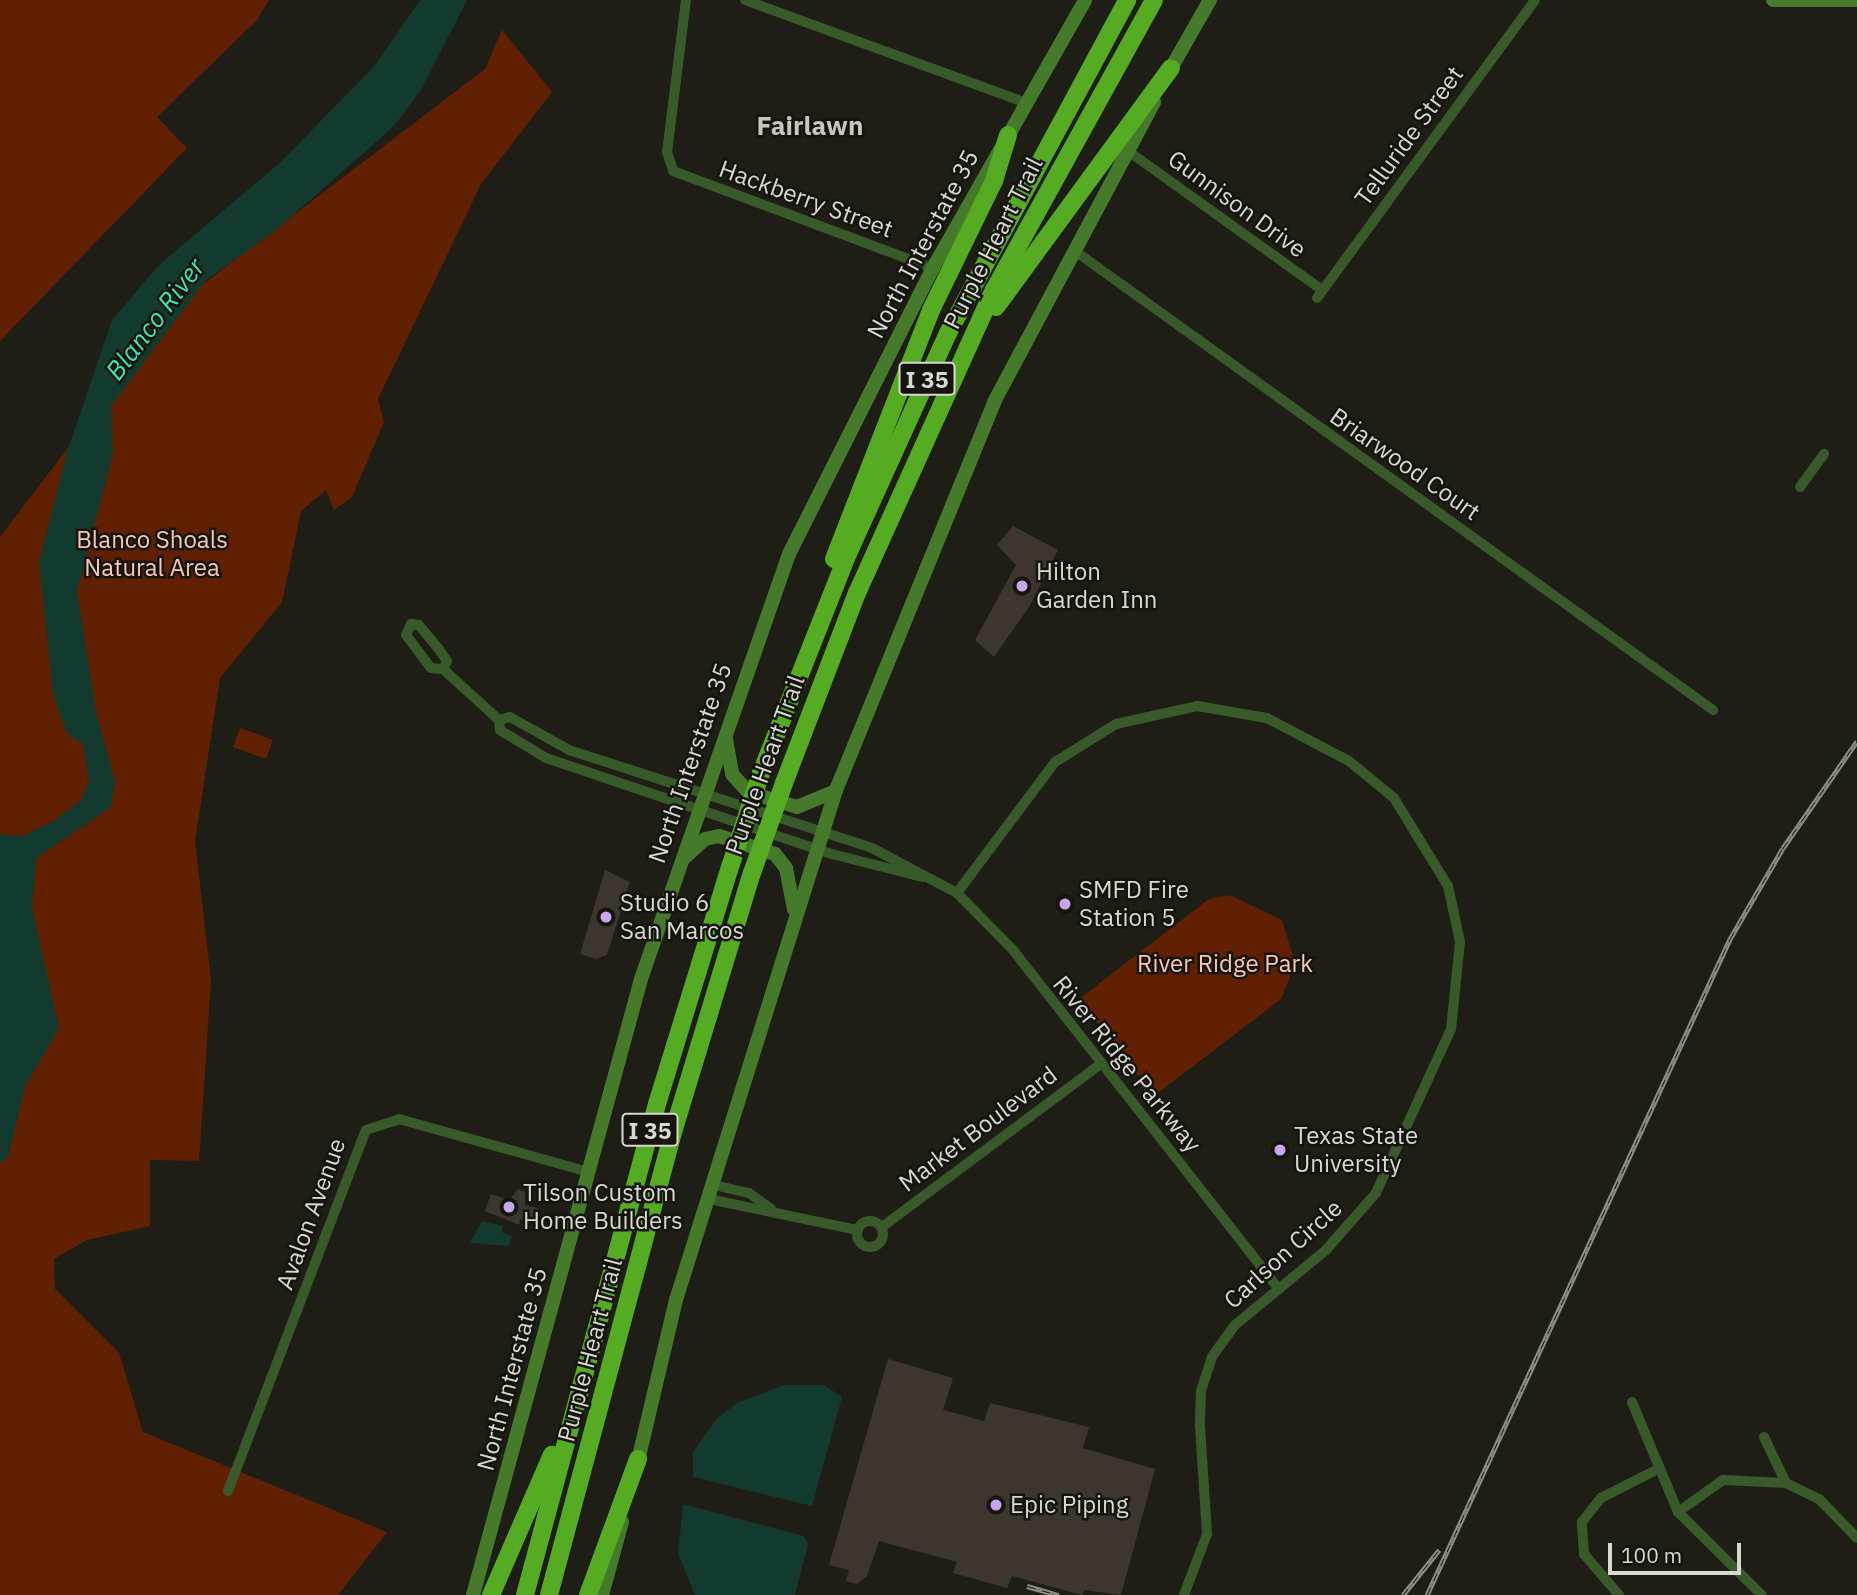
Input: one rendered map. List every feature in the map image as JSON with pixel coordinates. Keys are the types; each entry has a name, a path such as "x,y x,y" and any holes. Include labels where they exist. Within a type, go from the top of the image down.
{"highway":[{"name":"Purple Heart Trail","path":"525,1595 577,1398 730,864 761,773 846,558 948,333 1126,0"},
{"name":"Purple Heart Trail","path":"549,1595 678,1116 752,873 784,783 857,593 951,382 1040,199 1154,0"},
{"path":"951,382 1028,258 1171,68"},
{"path":"761,773 865,474 931,310 994,181 1008,135"},
{"path":"491,1595 577,1398"},
{"path":"588,1595 638,1459"}],"main road":[{"name":"North Interstate 35","path":"473,1595 589,1172 676,870 789,554 933,268 1085,0"},
{"path":"602,1595 676,1300 712,1192 794,914 836,790 994,402 1171,68 1210,0"},
{"path":"1773,0 1856,0"},
{"path":"726,734 729,765 748,792 797,807 824,801 836,790"},
{"path":"676,870 693,847 719,836 775,854 786,868 794,914"}],"street":[{"name":"Hackberry Street","path":"686,0 668,165 678,175 933,268"},
{"path":"745,0 1026,103"},
{"name":"Telluride Street","path":"1319,294 1535,0"},
{"name":"Gunnison Drive","path":"1128,151 1319,294"},
{"name":"Briarwood Court","path":"1075,251 1713,710"},
{"path":"1800,487 1824,454"},
{"name":"River Ridge Parkway","path":"443,669 447,661 438,648 419,625 411,624 406,635 431,668 443,669 499,720 500,730 546,758 817,849 930,879"},
{"name":"Carlson Circle","path":"957,893 1055,762 1087,738 1158,712 1197,706 1253,713 1325,746 1394,798 1448,886 1460,942 1451,1029 1376,1193 1350,1228 1222,1339 1201,1391 1207,1534 1184,1595"},
{"name":"River Ridge Parkway","path":"499,720 510,717 569,750 872,848 957,893 1013,950 1099,1065 1279,1289"},
{"name":"Market Boulevard","path":"712,1192 858,1230 870,1247 880,1242 882,1227 1099,1065"},
{"name":"Avalon Avenue","path":"228,1491 366,1130 399,1119 589,1172"},
{"name":"Market Boulevard","path":"712,1192 750,1193 772,1209"},
{"name":"Market Boulevard","path":"858,1230 869,1221 882,1227"},
{"path":"1632,1402 1656,1470 1678,1512 1762,1595"},
{"path":"1764,1437 1786,1483"},
{"path":"1619,1595 1584,1554 1582,1522 1601,1498 1656,1470"},
{"path":"1678,1512 1723,1480 1786,1483 1819,1499 1857,1538"}],"green space":[{"path":"0,0 269,0 257,20 157,117 187,148 0,341"},
{"name":"Blanco Shoals Natural Area","path":"502,30 552,92 481,184 378,399 384,422 352,497 334,510 326,490 301,511 282,602 220,678 195,841 211,980 199,1161 150,1160 150,1226 87,1240 54,1259 55,1289 119,1353 143,1432 387,1532 338,1595 0,1595 0,537 109,394 110,355 485,69"},
{"path":"240,728 273,740 266,759 233,747"},
{"name":"River Ridge Park","path":"1230,895 1282,920 1294,960 1289,979 1281,999 1154,1096 1079,999 1209,899"}],"water":[{"name":"Blanco River","path":"420,0 467,0 421,90 394,126 274,232 206,280 111,406 113,454 77,592 96,712 115,781 111,807 36,858 32,908 59,1028 25,1087 8,1157 0,1163 0,834 23,836 52,822 80,801 89,782 83,745 66,732 53,694 39,562 67,452 112,320 159,265 282,161 376,64"},
{"path":"482,1221 503,1226 501,1232 512,1236 509,1246 470,1243"},
{"path":"784,1385 824,1385 842,1397 812,1506 693,1477 693,1452 717,1418 737,1403"},
{"path":"683,1504 804,1536 808,1544 795,1595 695,1595 678,1553"}],"building":[{"name":"Hilton Garden Inn","path":"1013,526 1058,550 1029,607 994,657 975,640 1016,565 997,545"},
{"name":"Studio 6 San Marcos","path":"605,870 630,882 607,955 596,959 580,954"},
{"name":"Tilson Custom Home Builders","path":"518,1189 525,1192 525,1205 538,1208 534,1223 520,1219 519,1225 485,1211 491,1194 509,1200"},
{"name":"Epic Piping","path":"888,1359 953,1378 943,1410 984,1421 990,1403 1089,1427 1083,1448 1155,1469 1121,1595 1085,1590 1082,1595 1012,1576 1007,1588 953,1573 957,1562 879,1541 867,1576 857,1584 846,1581 849,1570 829,1565"}],"railway":[{"path":"1427,1595 1730,939 1783,848 1857,741"},
{"path":"1403,1595 1439,1550"},
{"path":"1027,1586 1059,1595"}],"place":[{"name":"Hilton Garden Inn","path":"1022,586"},
{"name":"SMFD Fire Station 5","path":"1065,904"},
{"name":"Studio 6 San Marcos","path":"606,917"},
{"name":"Texas State University","path":"1280,1150"},
{"name":"Tilson Custom Home Builders","path":"509,1207"},
{"name":"Epic Piping","path":"996,1505"}],"district":[{"name":"Fairlawn","path":"810,126"}]}
